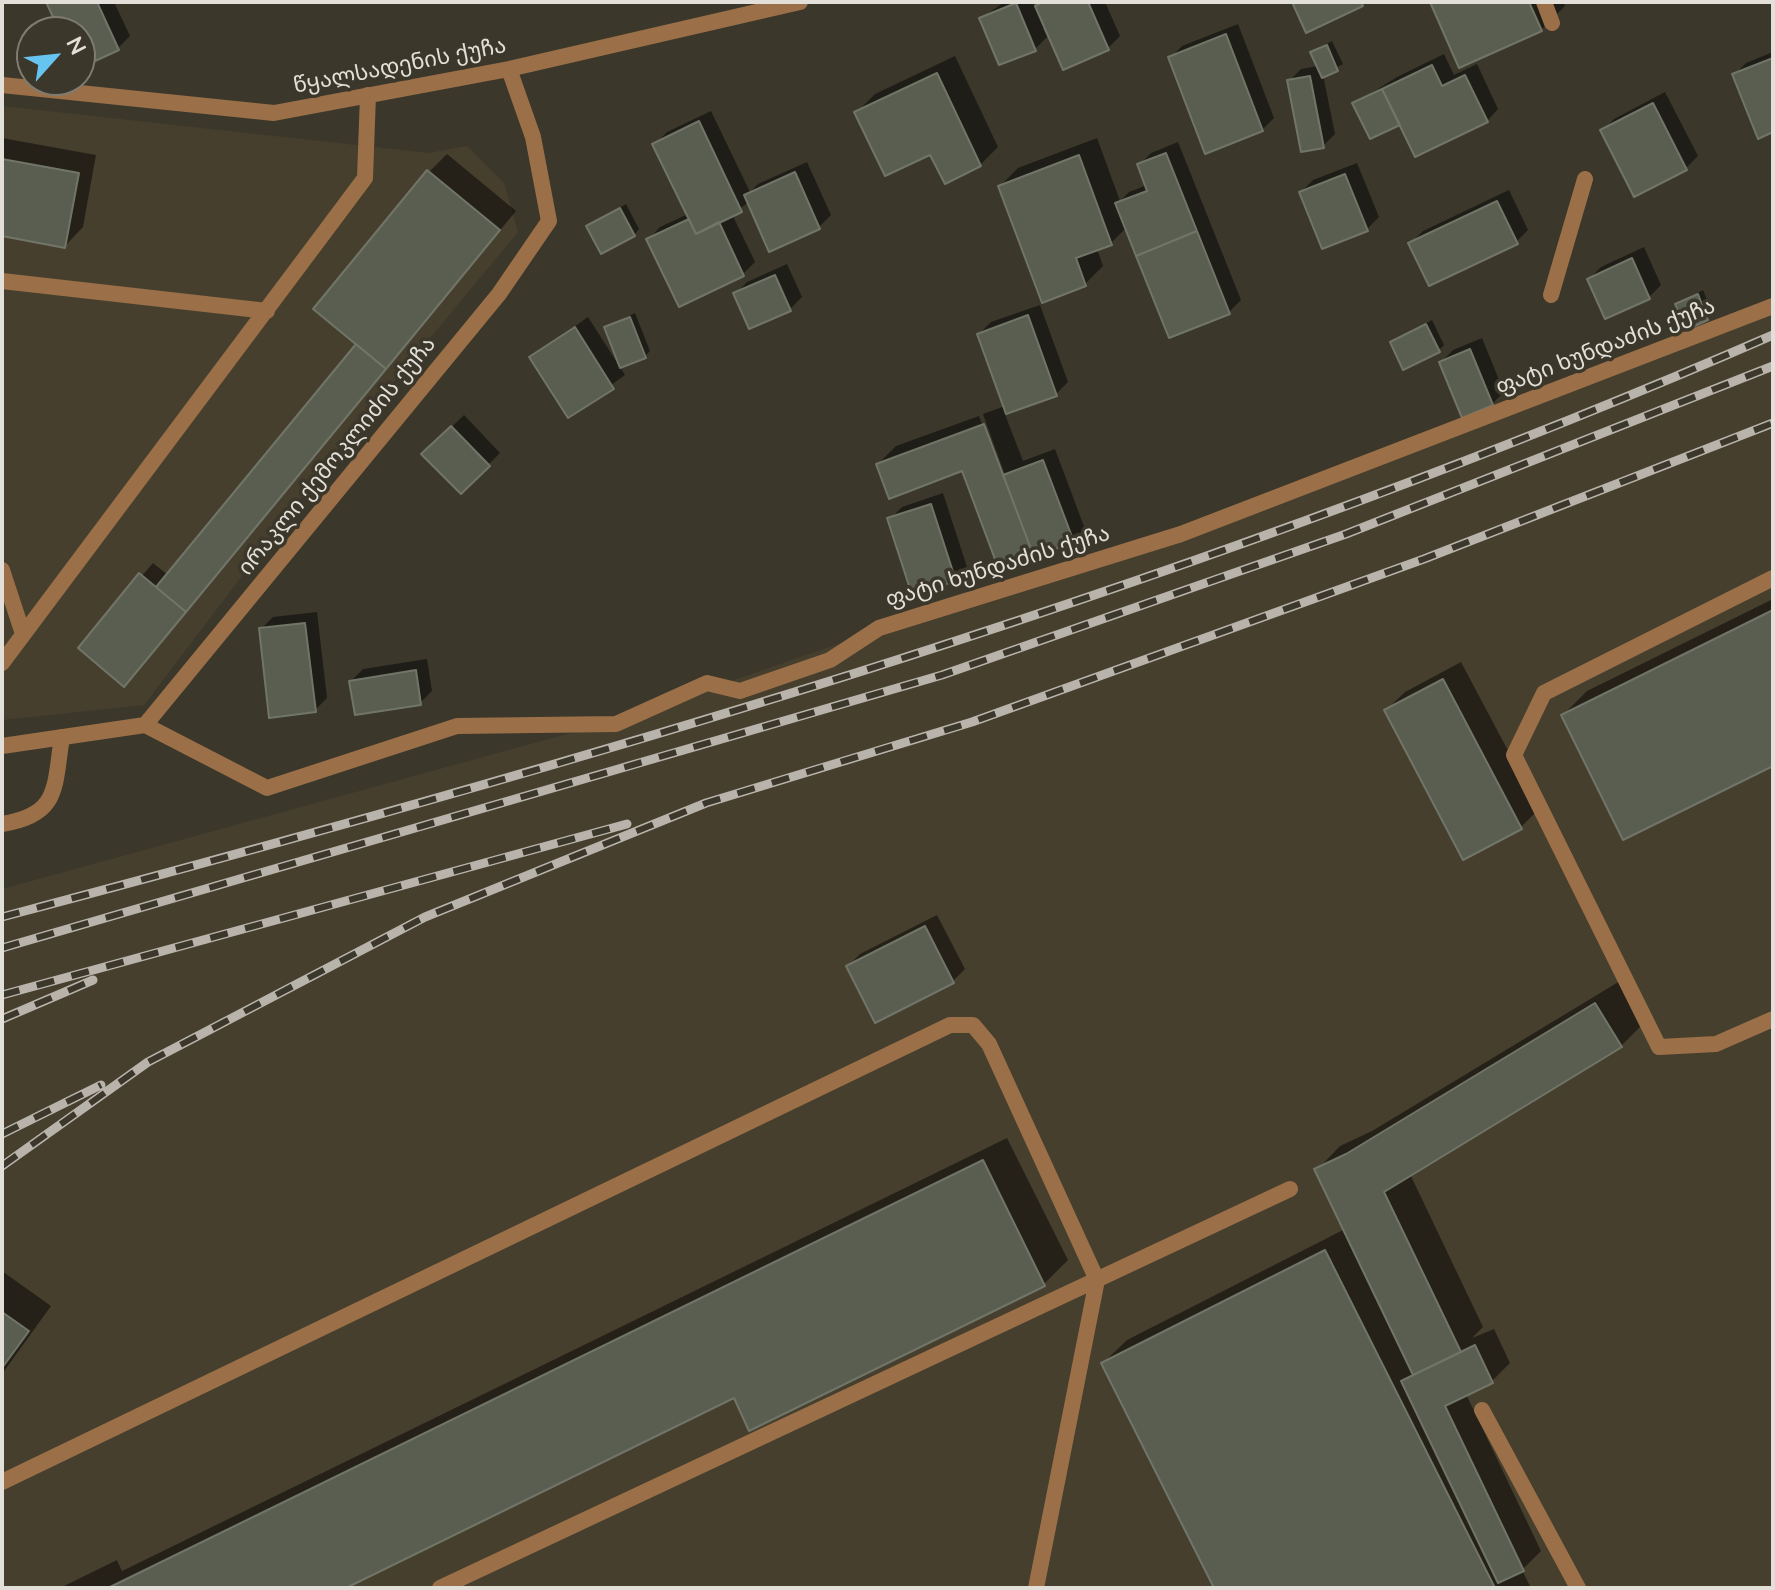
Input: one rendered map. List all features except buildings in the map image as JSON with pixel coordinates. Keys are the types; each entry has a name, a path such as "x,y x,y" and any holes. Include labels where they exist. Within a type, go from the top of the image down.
{"street":[{"name":"წყალსადენის ქუჩა","path":"2,85 274,113 509,69 800,2"},
{"path":"1544,2 1552,23"},
{"name":"ირაკლი ქემოკლიძის ქუჩა","path":"145,725 499,294 549,221 533,137 509,69"},
{"path":"2,663 365,178 368,95"},
{"path":"1551,295 1585,179"},
{"path":"2,281 267,311"},
{"name":"ფატი ხუნდაძის ქუჩა","path":"145,725 267,788 457,726 616,724 707,683 740,691 830,660 879,628 1181,534 1773,306"},
{"path":"2,570 23,634"},
{"path":"1773,578 1544,693 1514,755 1659,1047 1716,1044 1773,1019"},
{"path":"2,746 145,725"},
{"path":"2,824 29,820 53,798 62,737"},
{"path":"2,1482 950,1025 973,1025 989,1044 1097,1280 1036,1588"},
{"path":"440,1588 1290,1189"},
{"path":"1482,1410 1578,1588"}],"shaded area":[{"path":"2,106 429,153 467,146 504,183 518,232 340,447 144,705 2,720"},
{"path":"1773,305 1773,1588 2,1588 2,889 618,720 1241,505"}],"railway":[{"path":"2,917 452,794 899,659 1120,586 1340,508 1558,425 1773,335"},
{"path":"2,948 942,675 1346,534 1773,366"},
{"path":"2,1166 148,1062 425,917 706,803 972,722 1424,559 1773,423"},
{"path":"2,995 627,824"},
{"path":"2,1019 93,980"},
{"path":"2,1134 101,1085"}]}
